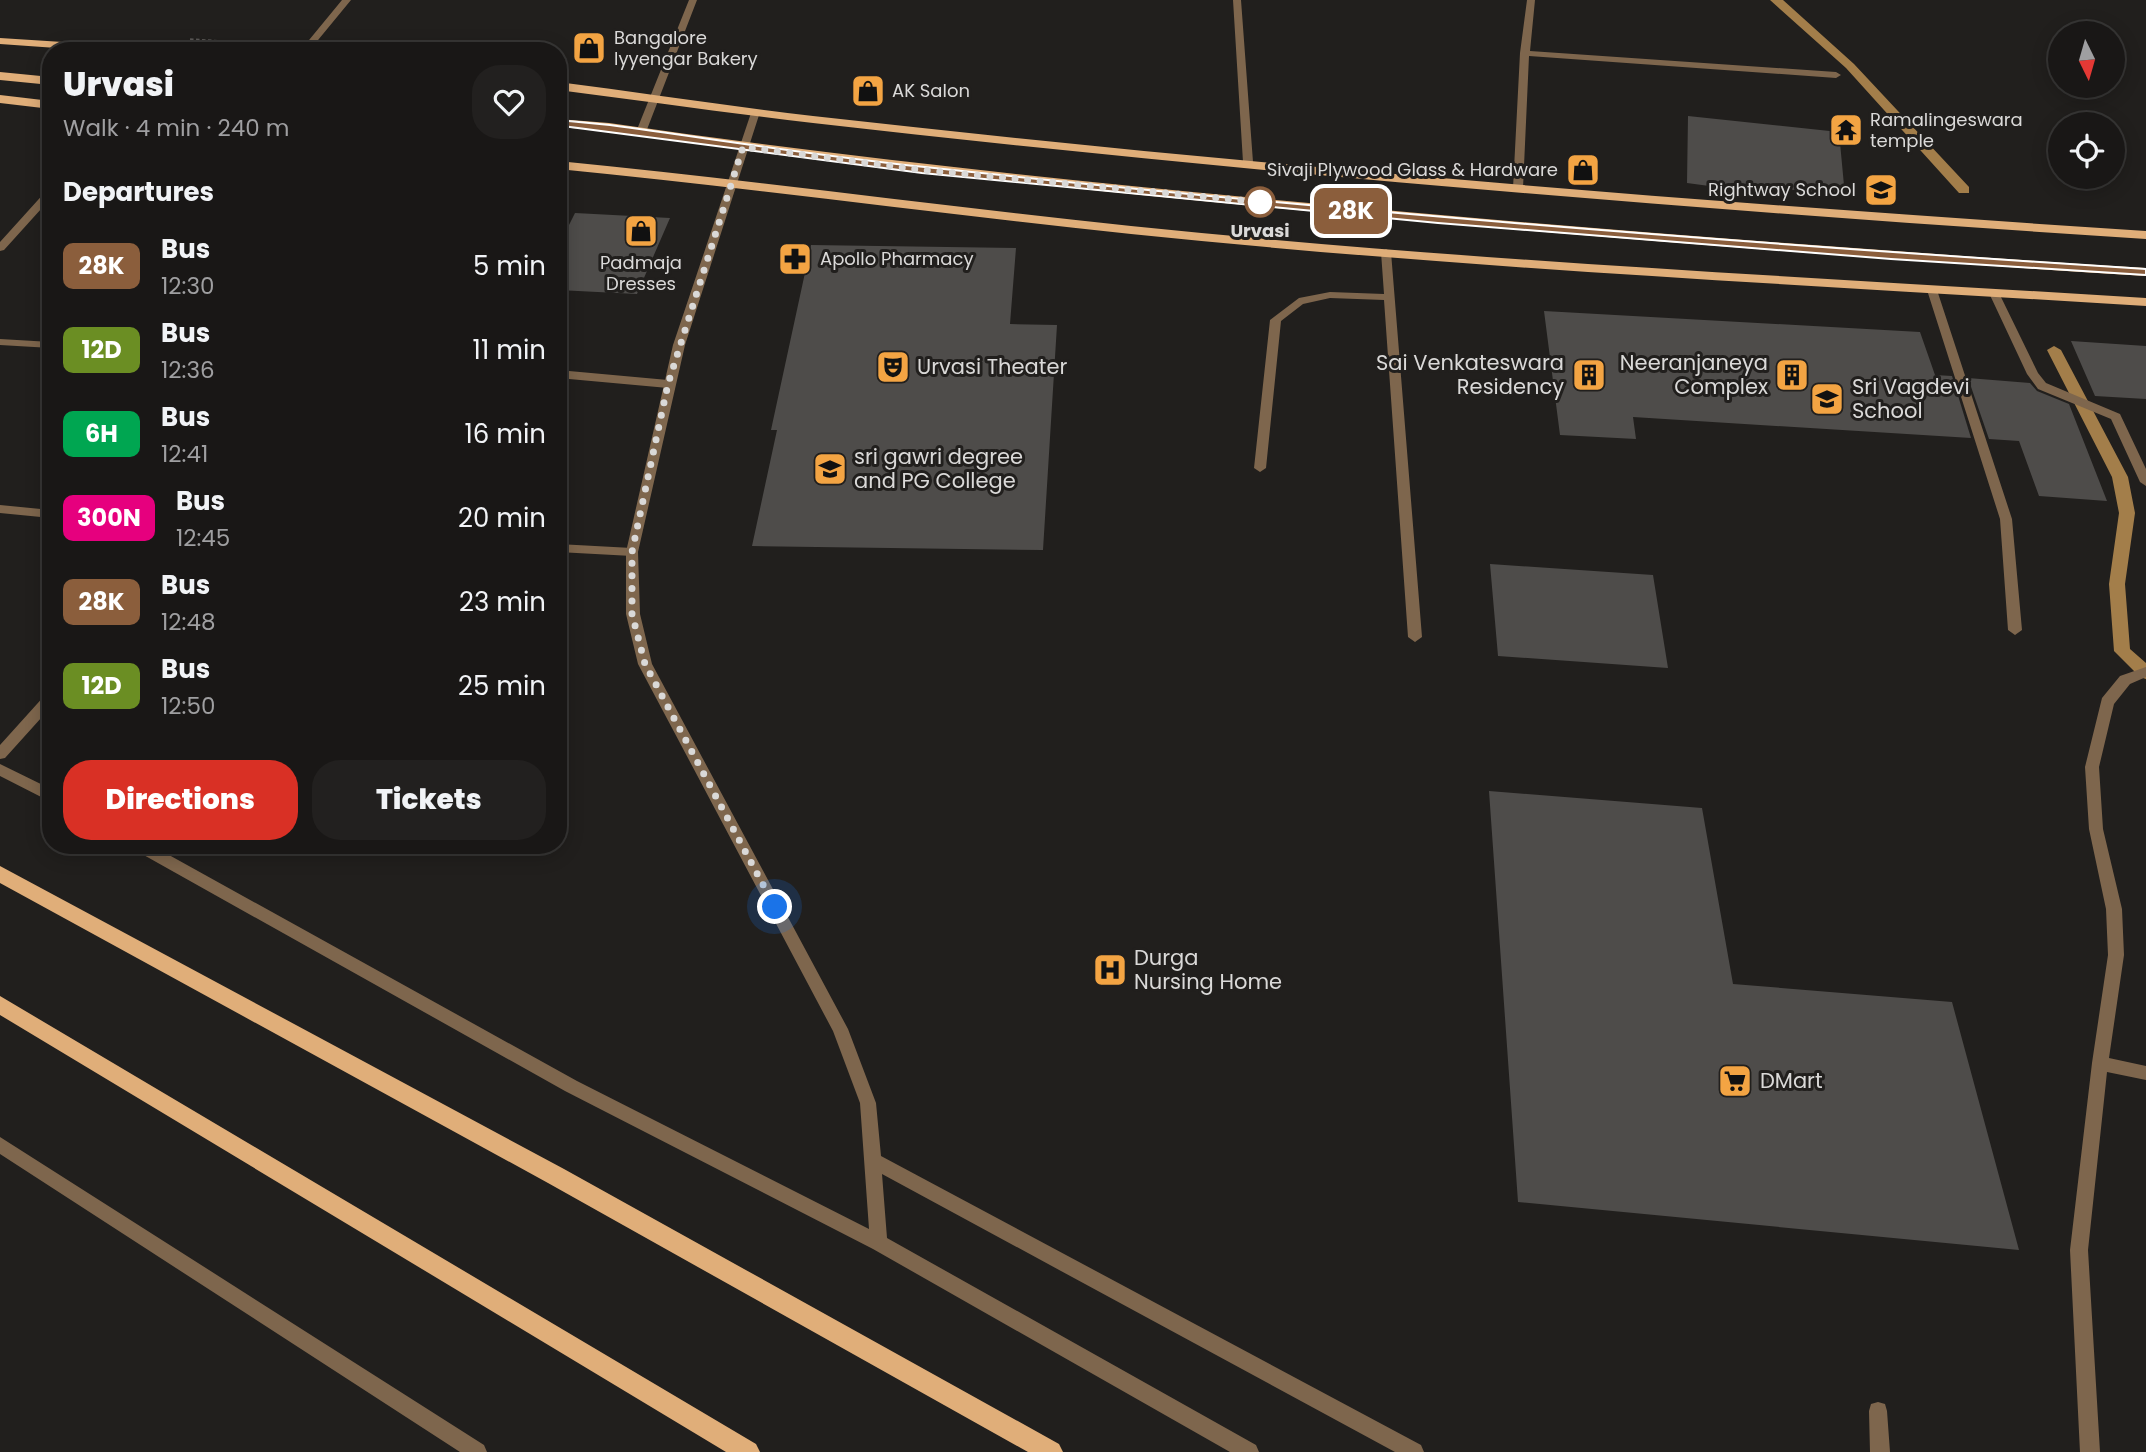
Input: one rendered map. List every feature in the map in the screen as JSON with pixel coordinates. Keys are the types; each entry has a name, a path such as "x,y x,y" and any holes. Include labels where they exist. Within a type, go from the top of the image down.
{"main road":[{"path":"0,41 42,44"},
{"path":"0,76 42,80"},
{"path":"567,87 840,123 1518,188 1940,222 2146,235"},
{"path":"0,99 42,104"},
{"path":"567,124 922,170 1438,219 1891,256 2146,272"},
{"path":"567,165 1130,230 1386,253 2146,302"},
{"path":"0,874 556,1176 1051,1452"},
{"path":"0,1005 748,1452"}],"street":[{"path":"312,42 347,0"},
{"path":"641,132 693,0"},
{"path":"1237,0 1248,162"},
{"path":"1518,188 1525,53 1531,0"},
{"path":"1525,53 1836,75"},
{"path":"755,111 668,384 632,552 632,614 645,664 840,1028 868,1103 879,1243"},
{"path":"0,248 42,202"},
{"path":"1386,253 1415,637"},
{"path":"1931,290 2006,519 2015,630"},
{"path":"1994,293 2033,374 2042,386 2116,417 2146,482"},
{"path":"1260,468 1276,320 1299,300 1330,295 1388,297"},
{"path":"0,342 42,344"},
{"path":"567,375 668,384"},
{"path":"0,509 42,513"},
{"path":"567,548 632,552"},
{"path":"2090,1452 2079,1250 2100,1063 2116,955 2114,909 2096,829 2092,767 2106,702 2125,680 2146,672"},
{"path":"0,754 42,708"},
{"path":"0,770 42,791"},
{"path":"154,854 571,1086 879,1243 1249,1452"},
{"path":"2100,1063 2146,1073"},
{"path":"0,1145 477,1452"},
{"path":"874,1161 1414,1452"},
{"path":"1878,1411 1880,1452"}],"building":[{"path":"1688,116 1839,132 1845,196 1754,185 1754,192 1687,183"},
{"path":"575,213 670,218 637,294 567,290 567,229"},
{"path":"811,245 1016,248 1010,324 1057,325 1043,550 752,546 777,430 771,430"},
{"name":"Neeranjaneya Complex","path":"1544,311 1920,332 1935,375 1952,376 1971,438 1633,417 1636,439 1560,435"},
{"path":"2071,341 2146,346 2146,399 2095,396"},
{"path":"1968,378 2030,383 2037,391 2069,404 2107,501 2039,496 2019,441 1989,439"},
{"path":"1490,564 1653,575 1668,668 1498,656"},
{"path":"1489,791 1702,808 1733,984 1952,1002 2019,1250 1518,1202"}],"waterway":[{"path":"1776,0 1850,66 1964,190"},
{"path":"2054,350 2120,477 2127,513 2117,584 2122,651 2146,673"}],"bus line":[{"name":"28K","path":"567,124 610,127 922,170 1438,219 1891,256 2146,272"}],"place":[{"name":"Bangalore Iyyengar Bakery","path":"589,48"},
{"name":"AK Salon","path":"868,91"},
{"name":"Ramalingeswara temple","path":"1846,130"},
{"name":"Sivaji Plywood Glass & Hardware","path":"1583,170"},
{"name":"Rightway School","path":"1881,190"},
{"name":"Urvasi","path":"1260,202"},
{"name":"Padmaja Dresses","path":"641,231"},
{"name":"Apollo Pharmacy","path":"795,259"},
{"name":"Urvasi Theater","path":"893,367"},
{"name":"Sai Venkateswara Residency","path":"1589,375"},
{"name":"Neeranjaneya Complex","path":"1792,375"},
{"name":"Sri Vagdevi School","path":"1827,399"},
{"name":"sri gawri degree and PG College","path":"830,469"},
{"name":"Durga Nursing Home","path":"1110,970"},
{"name":"DMart","path":"1735,1081"}],"route":[{"path":"775,907 645,664 632,614 632,552 668,384 743,147 922,170 1260,202"}]}
